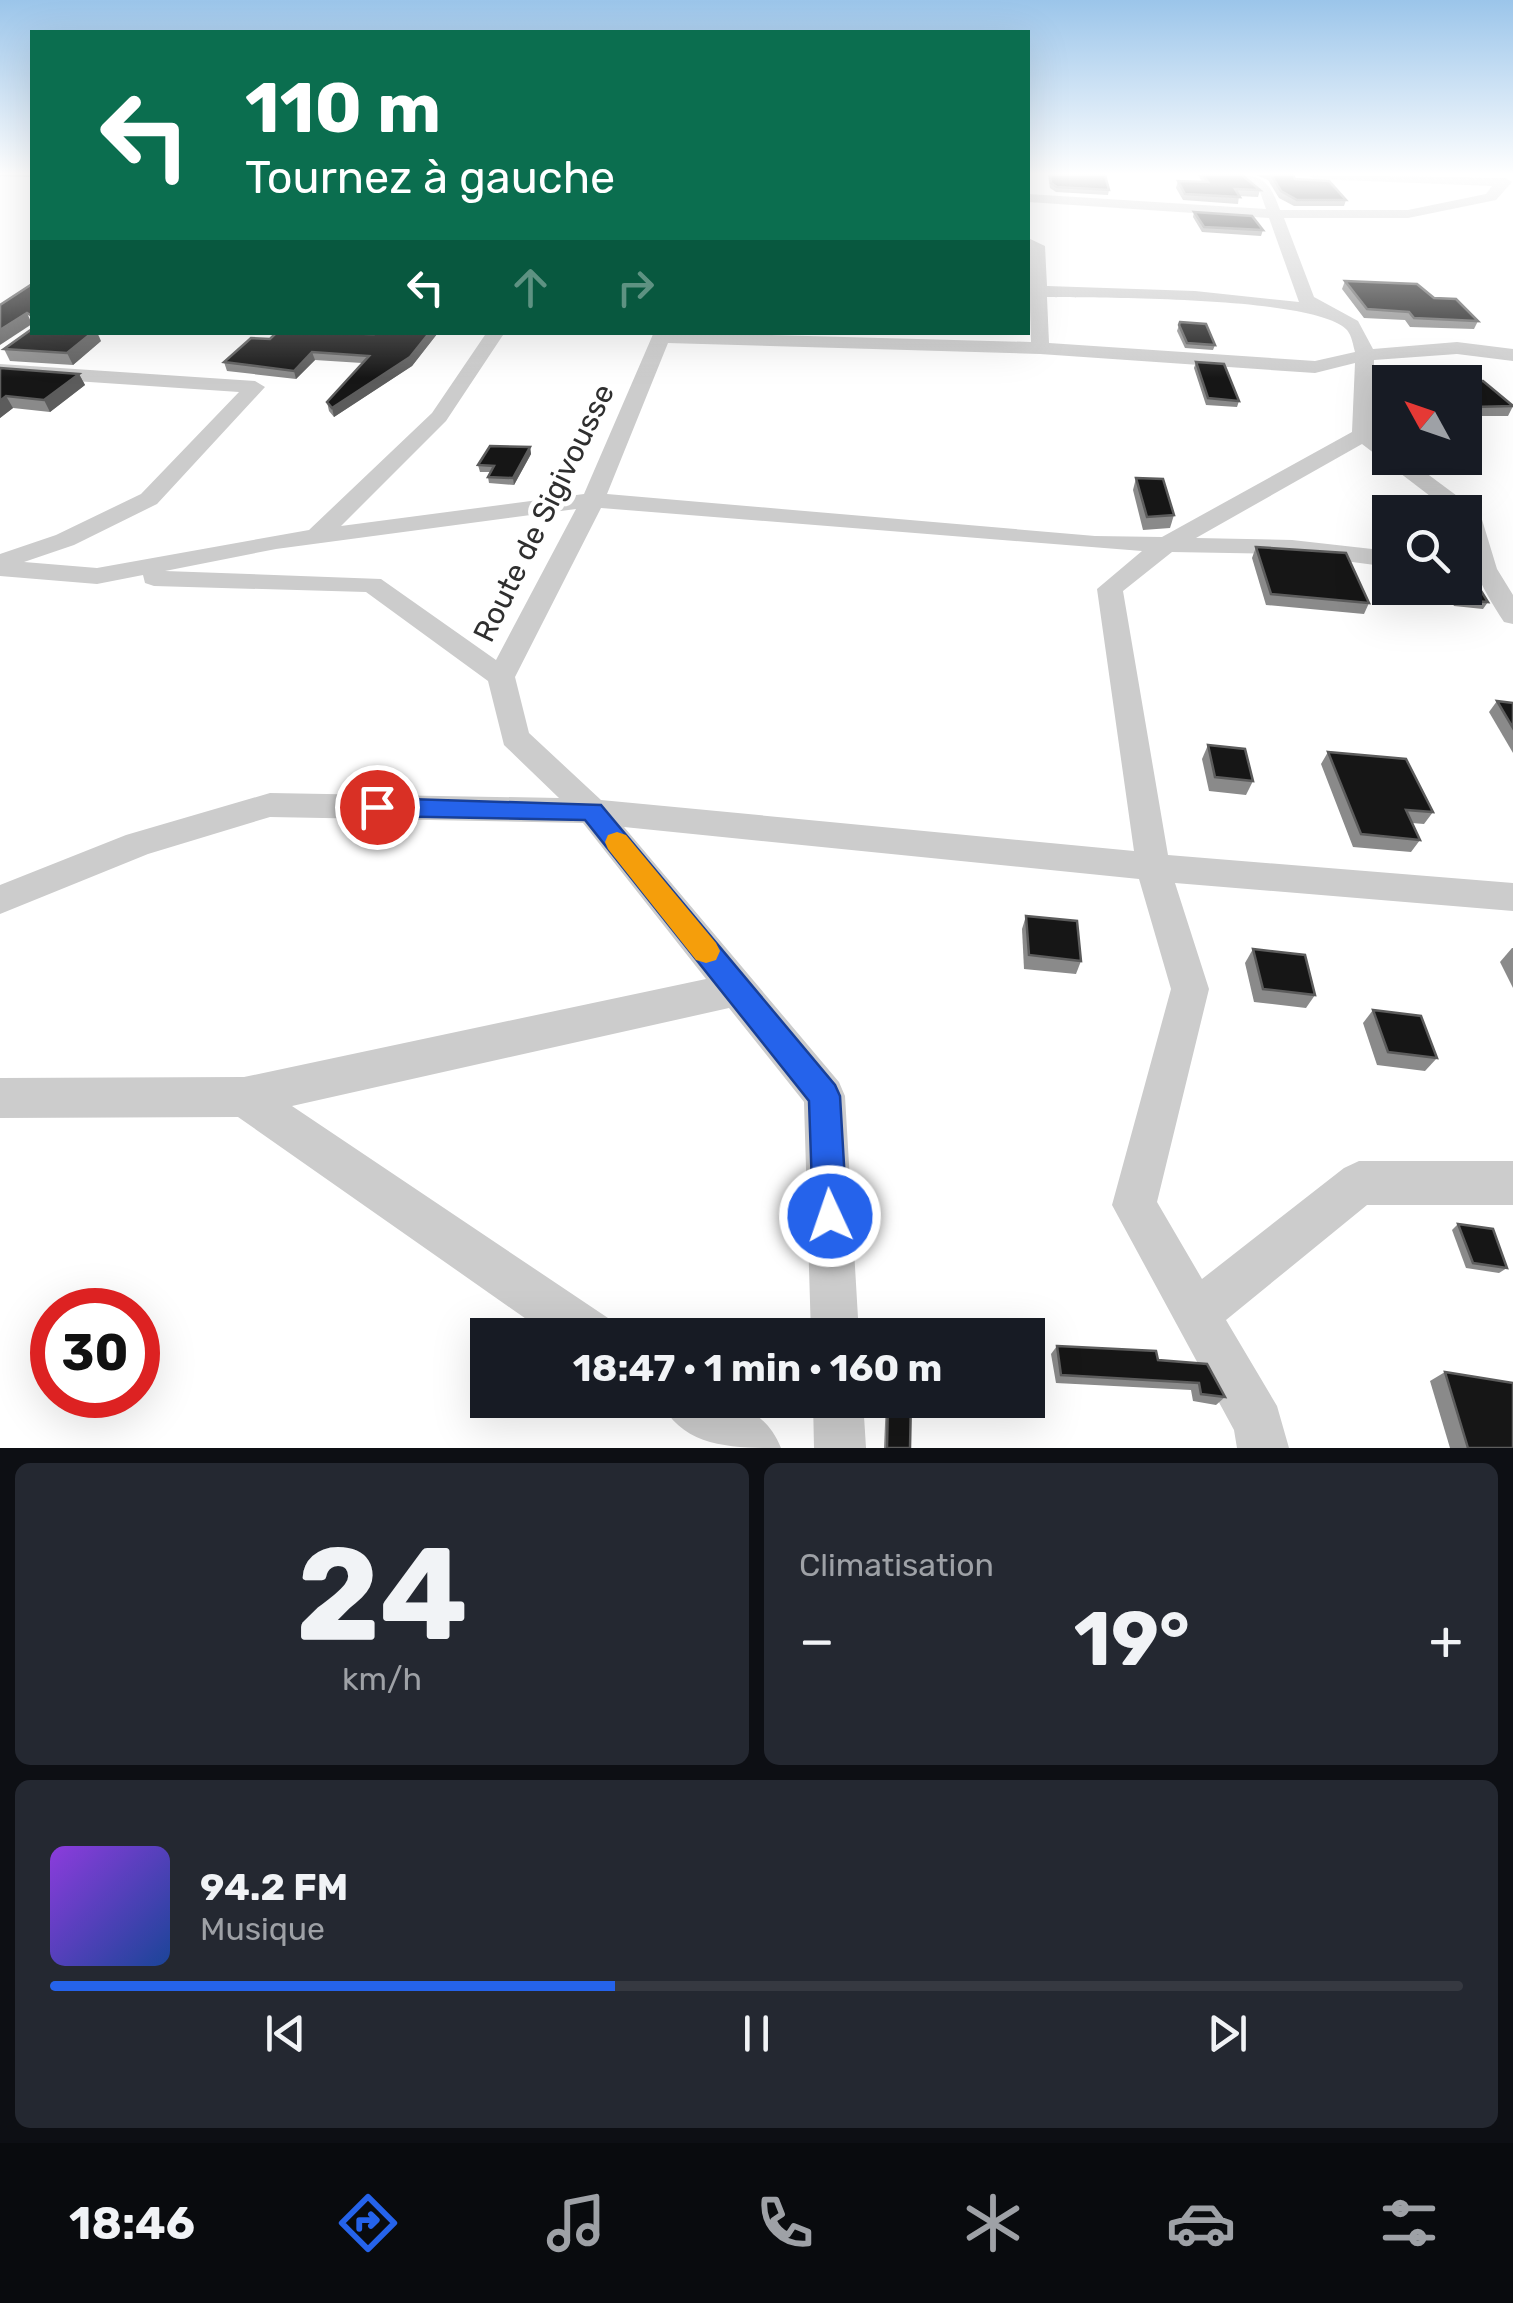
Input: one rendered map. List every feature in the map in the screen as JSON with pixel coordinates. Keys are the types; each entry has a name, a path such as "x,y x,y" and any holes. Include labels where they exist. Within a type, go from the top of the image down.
{"street":[{"path":"1285,243 1306,300 1350,322 1360,335 1372,394"},
{"path":"1032,244 1040,348"},
{"path":"1034,292 1248,302 1324,312"},
{"path":"316,537 439,416 494,335"},
{"path":"662,335 1040,348 1315,366 1365,356 1457,348 1513,355"},
{"name":"Route de Sigivousse","path":"662,335 594,500 501,677 515,737 592,811 824,1096 834,1318"},
{"path":"0,370 256,386 149,499 65,540 0,565"},
{"path":"1263,1448 1259,1424 1134,1205 1190,989 1153,867 1110,589 1168,544 1372,453"},
{"path":"1416,475 1442,495"},
{"path":"97,576 316,537 594,500 1076,542 1292,547 1372,557"},
{"path":"1482,567 1513,559"},
{"path":"0,565 97,576 372,584 501,677"},
{"path":"1482,579 1513,616"},
{"path":"0,900 138,844 270,805 592,811 1153,867 1513,897"},
{"path":"0,1098 244,1097 737,989"},
{"path":"244,1097 565,1318"},
{"path":"1196,1314 1359,1183 1513,1183"},
{"path":"711,1418 755,1448"},
{"path":"839,1418 840,1448"}],"building":[{"path":"1345,281 1417,284 1434,298 1456,299 1478,321 1414,318 1409,312 1367,309"},
{"path":"30,285 30,315 0,330 0,305"},
{"path":"1180,322 1206,324 1215,345 1187,343"},
{"path":"30,330 30,335 89,335 67,353 4,349"},
{"path":"274,335 428,335 410,357 332,408 327,402 369,356 312,352 294,371 224,362 251,338 270,339"},
{"path":"1196,362 1224,364 1239,401 1208,398"},
{"path":"0,368 79,374 44,400 6,396 0,401"},
{"path":"1482,381 1483,381 1513,406 1482,407"},
{"path":"490,446 530,447 513,478 488,477 494,466 478,465"},
{"path":"1136,478 1163,479 1174,515 1147,517"},
{"path":"1256,547 1346,553 1369,603 1271,594"},
{"path":"1497,701 1513,703 1513,728"},
{"path":"1208,745 1245,749 1253,781 1215,777"},
{"path":"1328,752 1406,759 1433,812 1406,810 1420,840 1361,834"},
{"path":"1026,916 1077,921 1081,961 1029,955"},
{"path":"1253,949 1305,955 1315,995 1263,989"},
{"path":"1373,1010 1421,1016 1437,1058 1388,1052"},
{"path":"1458,1224 1493,1229 1507,1268 1473,1263"},
{"path":"1057,1346 1156,1351 1158,1360 1207,1364 1225,1397 1201,1394 1199,1383 1061,1375"},
{"path":"1445,1372 1513,1383 1513,1448 1468,1448"},
{"path":"888,1418 911,1418 910,1448 887,1448"}],"slow traffic":[{"path":"617,842 706,951"}],"route":[{"path":"377,807 592,811 824,1096 830,1216"}]}
